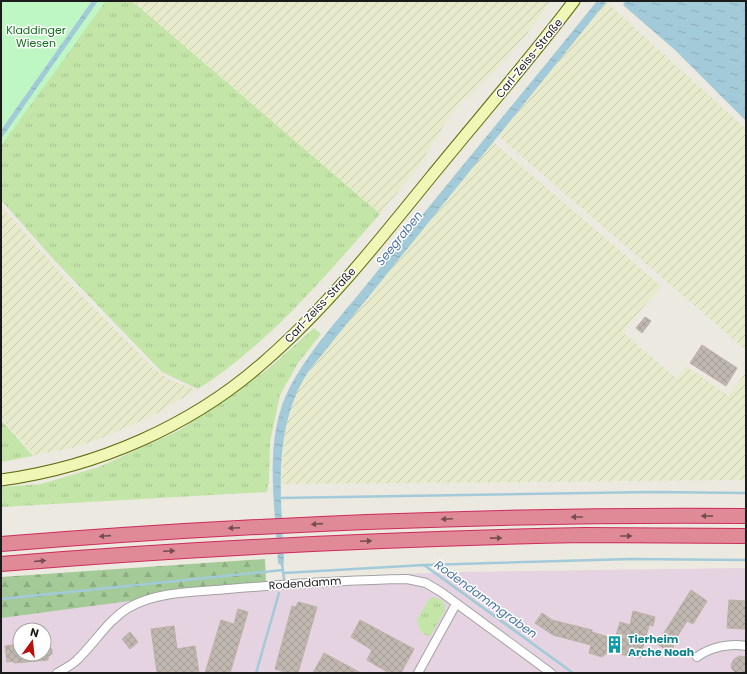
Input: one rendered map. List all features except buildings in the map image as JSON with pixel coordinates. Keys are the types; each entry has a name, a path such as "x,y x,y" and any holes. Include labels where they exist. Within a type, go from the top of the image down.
{"highway":[{"path":"1,544 165,532 279,526 514,517 746,516"},
{"path":"1,564 161,551 395,540 579,536 746,536"}],"main road":[{"name":"Carl-Zeiss-Straße","path":"1,480 58,469 112,452 138,441 193,413 240,381 263,363 307,322 354,270 532,55 574,1"}],"street":[{"name":"Rodendamm","path":"57,673 76,661 105,627 116,617 128,608 153,597 279,585 407,578 426,583 551,673"},
{"path":"418,673 456,604"},
{"path":"697,657 707,650 732,645 746,646"}],"shaded area":[{"path":"746,568 746,673 1,673 1,614 172,590 400,574"}],"green space":[{"name":"Kladdinger Wiesen","path":"1,1 106,1 1,146"},
{"path":"87,1 132,1 380,214 295,308 250,350 198,389 162,372 56,262 1,200 1,123"},
{"path":"132,1 551,1 526,35 498,67 454,109 419,166 380,214"},
{"path":"606,2 746,129 746,350 498,136"},
{"path":"493,142 661,286 622,332 677,379 686,366 729,396 746,372 746,480 281,484 285,428 297,388 308,372"},
{"path":"1,206 70,284 153,368 170,380 196,390 152,416 107,436 76,447 34,455 1,418"},
{"path":"314,328 321,334 298,363 280,395 270,442 269,480 267,492 1,507 1,487 41,484 99,467 180,430 267,370"},
{"path":"1,420 33,456 1,462"},
{"path":"265,559 266,583 1,618 1,577"},
{"path":"433,597 442,600 445,610 430,637 421,632 417,620 429,599"}],"water":[{"path":"92,1 98,1 1,139 1,130"},
{"path":"597,1 607,1 308,372 297,394 289,416 284,439 281,463 283,567 278,563 273,487 274,449 280,412 295,377 319,342"},
{"path":"625,1 746,1 746,121 675,50 623,5"}],"waterway":[{"path":"279,498 651,492 746,493"},
{"path":"425,565 630,559 746,560"},
{"name":"Rodendammgraben","path":"282,564 284,579"},
{"name":"Rodendammgraben","path":"284,573 424,565 573,673"},
{"path":"1,599 283,570"},
{"path":"256,673 279,593"}],"place":[{"name":"Tierheim Arche Noah","path":"615,645"}],"water label":[{"name":"Seegraben","path":"399,238"}]}
